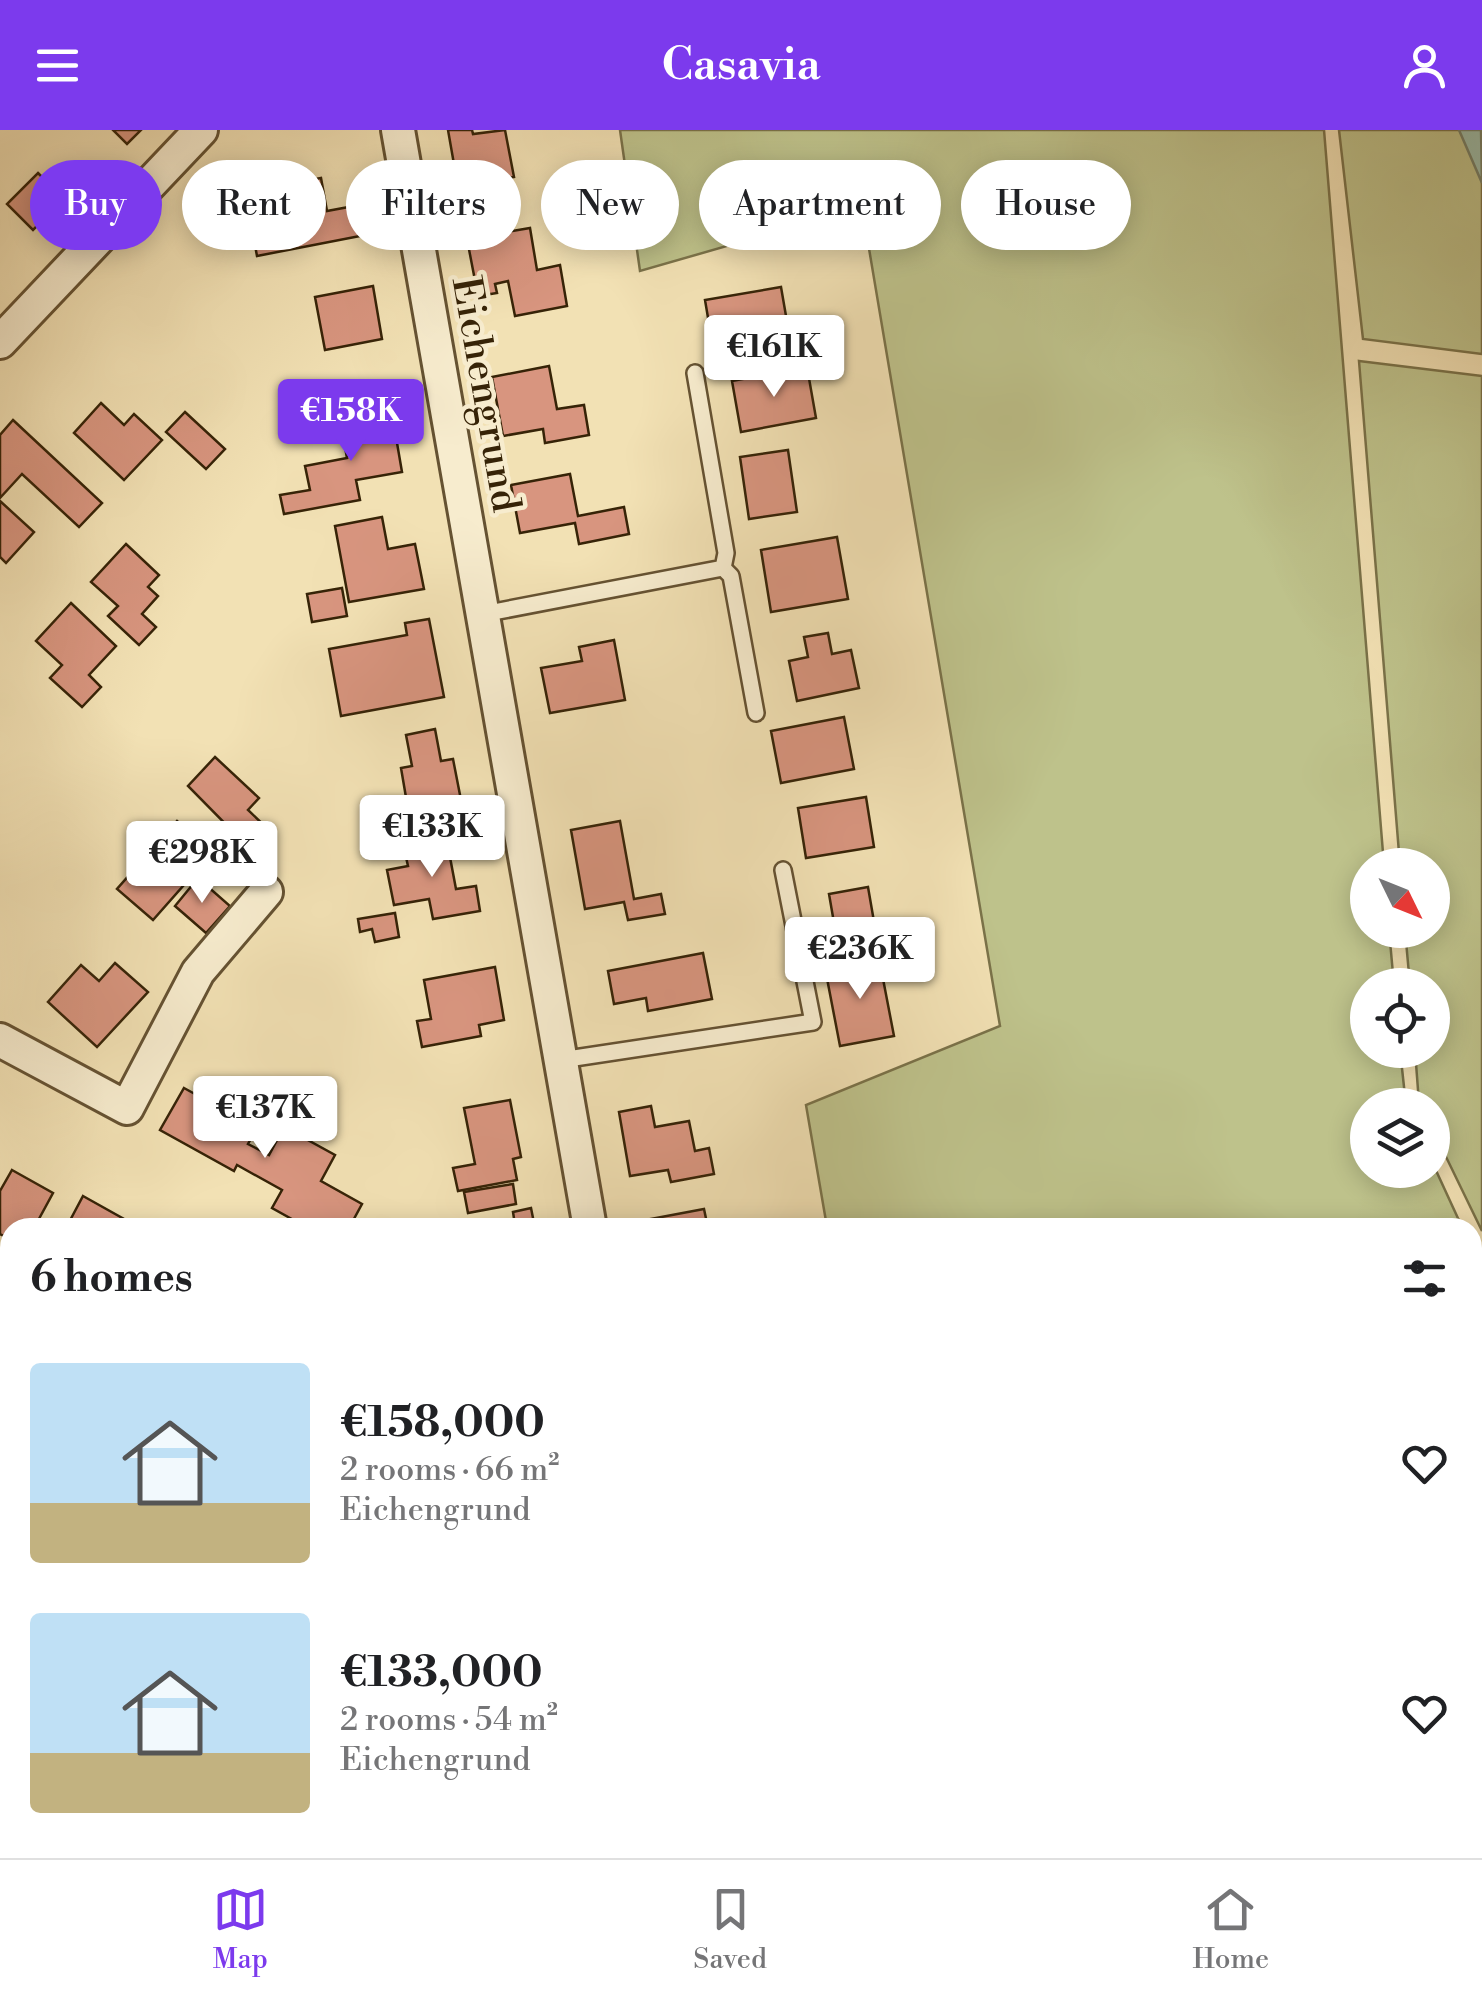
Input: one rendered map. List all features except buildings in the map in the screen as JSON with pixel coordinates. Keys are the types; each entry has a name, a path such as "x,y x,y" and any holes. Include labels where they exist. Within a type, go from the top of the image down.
{"street":[{"path":"0,342 201,130"},
{"name":"Eichengrund","path":"398,130 588,1218"},
{"path":"0,1040 127,1108 198,972 266,892"}],"lane":[{"path":"695,373 726,553 723,568"},
{"path":"483,614 723,568"},
{"path":"723,568 731,576 756,713"},
{"path":"561,1060 814,1022 782,870"}],"green space":[{"path":"620,130 1324,130 1383,848 1350,848 1350,948 1391,948 1392,968 1350,968 1350,1068 1402,1068 1404,1088 1350,1088 1350,1188 1444,1188 1458,1218 825,1218 806,1105 1000,1026 869,250 941,250 941,160 699,160 699,250 713,250 640,271 637,250 679,250 679,160 624,160"},
{"path":"1339,130 1482,130 1482,354 1363,339"},
{"path":"1359,361 1482,376 1482,1218 1476,1218 1450,1165 1450,1088 1418,1088 1416,1068 1450,1068 1450,968 1408,968 1407,948 1450,948 1450,848 1399,848"}],"shaded area":[{"path":"1459,130 1481,130 1482,183"}]}
